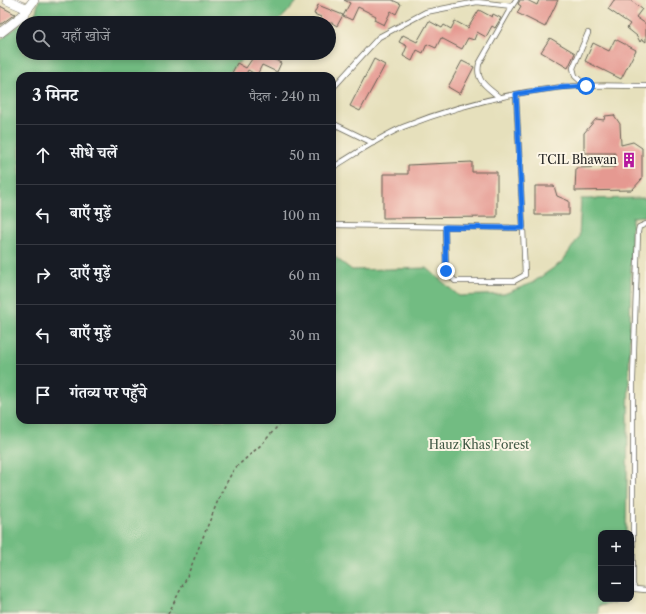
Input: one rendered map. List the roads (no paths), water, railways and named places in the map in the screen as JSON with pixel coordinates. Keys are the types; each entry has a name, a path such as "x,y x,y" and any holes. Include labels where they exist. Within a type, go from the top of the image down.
{"street":[{"path":"7,0 28,9"},
{"path":"20,16 28,9 34,0"},
{"path":"0,33 16,19"}],"lane":[{"path":"500,98 478,78 478,64 516,0"},
{"path":"336,85 379,37 426,12 477,2 512,6"},
{"path":"586,86 575,76 573,68 588,33"},
{"path":"336,166 373,143 402,128 428,118 500,98 556,88 586,86 646,86"},
{"path":"445,227 446,271 455,281 514,281 525,275 516,94"},
{"path":"336,125 373,143"},
{"path":"646,224 639,227 633,379 633,585 635,589 646,590"},
{"path":"336,225 523,228"}],"place":[{"name":"TCIL Bhawan","path":"629,160"}],"park label":[{"name":"Hauz Khas Forest","path":"479,445"}]}
